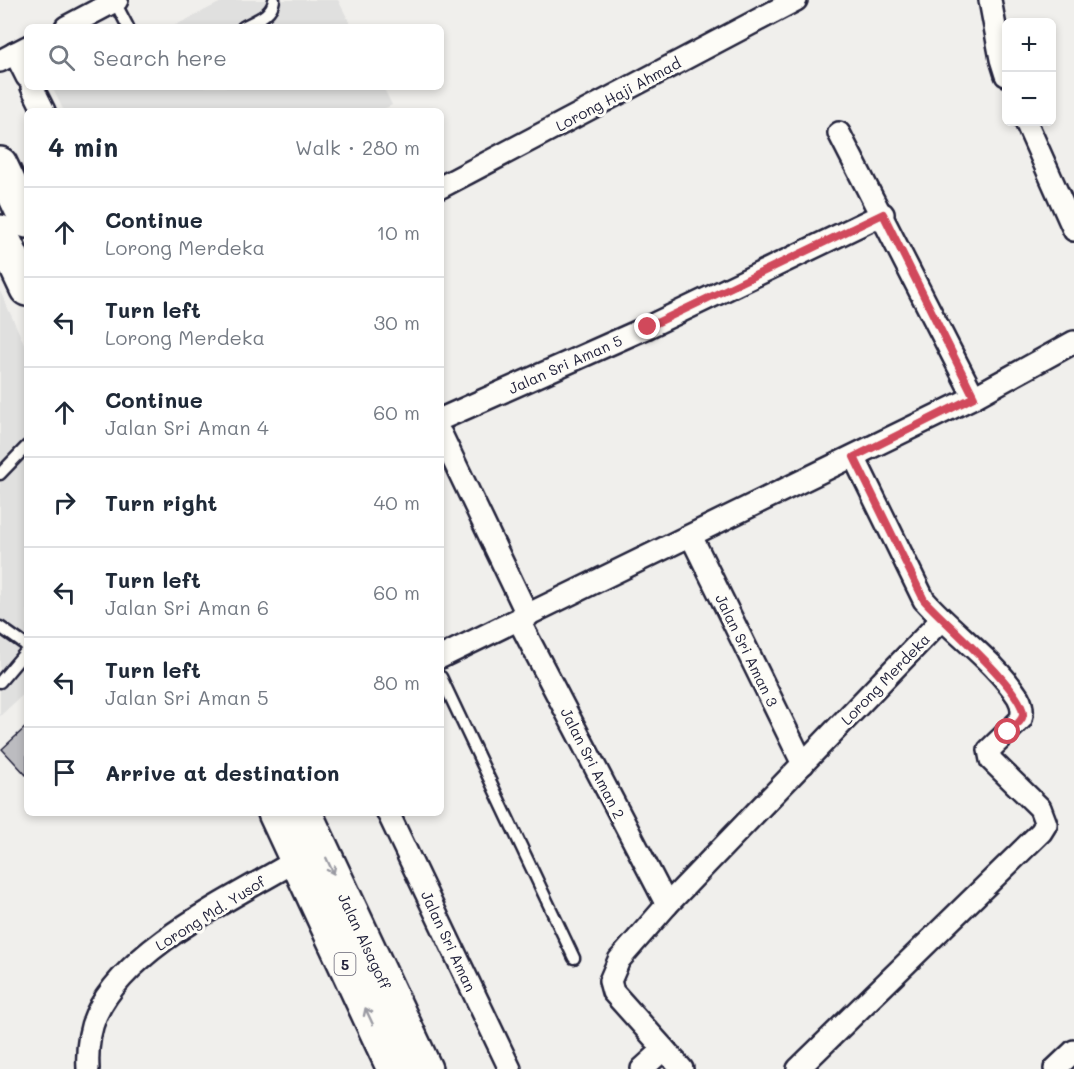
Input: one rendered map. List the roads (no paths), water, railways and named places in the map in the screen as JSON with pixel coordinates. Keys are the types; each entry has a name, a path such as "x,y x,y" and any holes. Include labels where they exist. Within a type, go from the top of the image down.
{"highway":[{"path":"0,164 8,235 24,280"},
{"name":"Jalan Alsagoff","path":"276,816 394,1069"},
{"name":"Jalan Alsagoff","path":"306,816 426,1069"}],"street":[{"name":"Lorong Haji Ahmad","path":"444,185 796,0"},
{"path":"990,0 1005,72"},
{"path":"72,24 116,1"},
{"path":"14,54 24,72"},
{"path":"34,90 42,108"},
{"path":"1028,126 1074,230"},
{"path":"839,133 883,214 974,397"},
{"name":"Jalan Sri Aman 5","path":"444,417 648,327 883,214"},
{"path":"444,656 854,457 974,397 1074,342"},
{"name":"Jalan Sri Aman 2","path":"444,441 524,618 667,905"},
{"path":"854,457 924,600 941,620"},
{"name":"Jalan Sri Aman 3","path":"691,536 803,764"},
{"name":"Lorong Merdeka","path":"682,1069 613,992 610,981 619,960 667,905 941,620 999,675 1019,699 1023,713 1021,719 989,750 989,755 991,760 1040,808 1046,824 1041,832 798,1069"},
{"name":"Jalan Sri Aman","path":"389,816 510,1069"},
{"name":"Lorong Md. Yusof","path":"88,1069 90,1034 96,1014 118,983 143,957 169,936 297,860"},
{"path":"642,1069 664,1049"},
{"path":"1055,1069 1074,1051"}],"lane":[{"path":"248,24 268,13 273,8 274,0"},
{"path":"116,1 127,24"},
{"path":"0,474 24,449"},
{"path":"0,627 24,646"},
{"path":"0,682 24,652"},
{"path":"444,683 574,958"}]}
